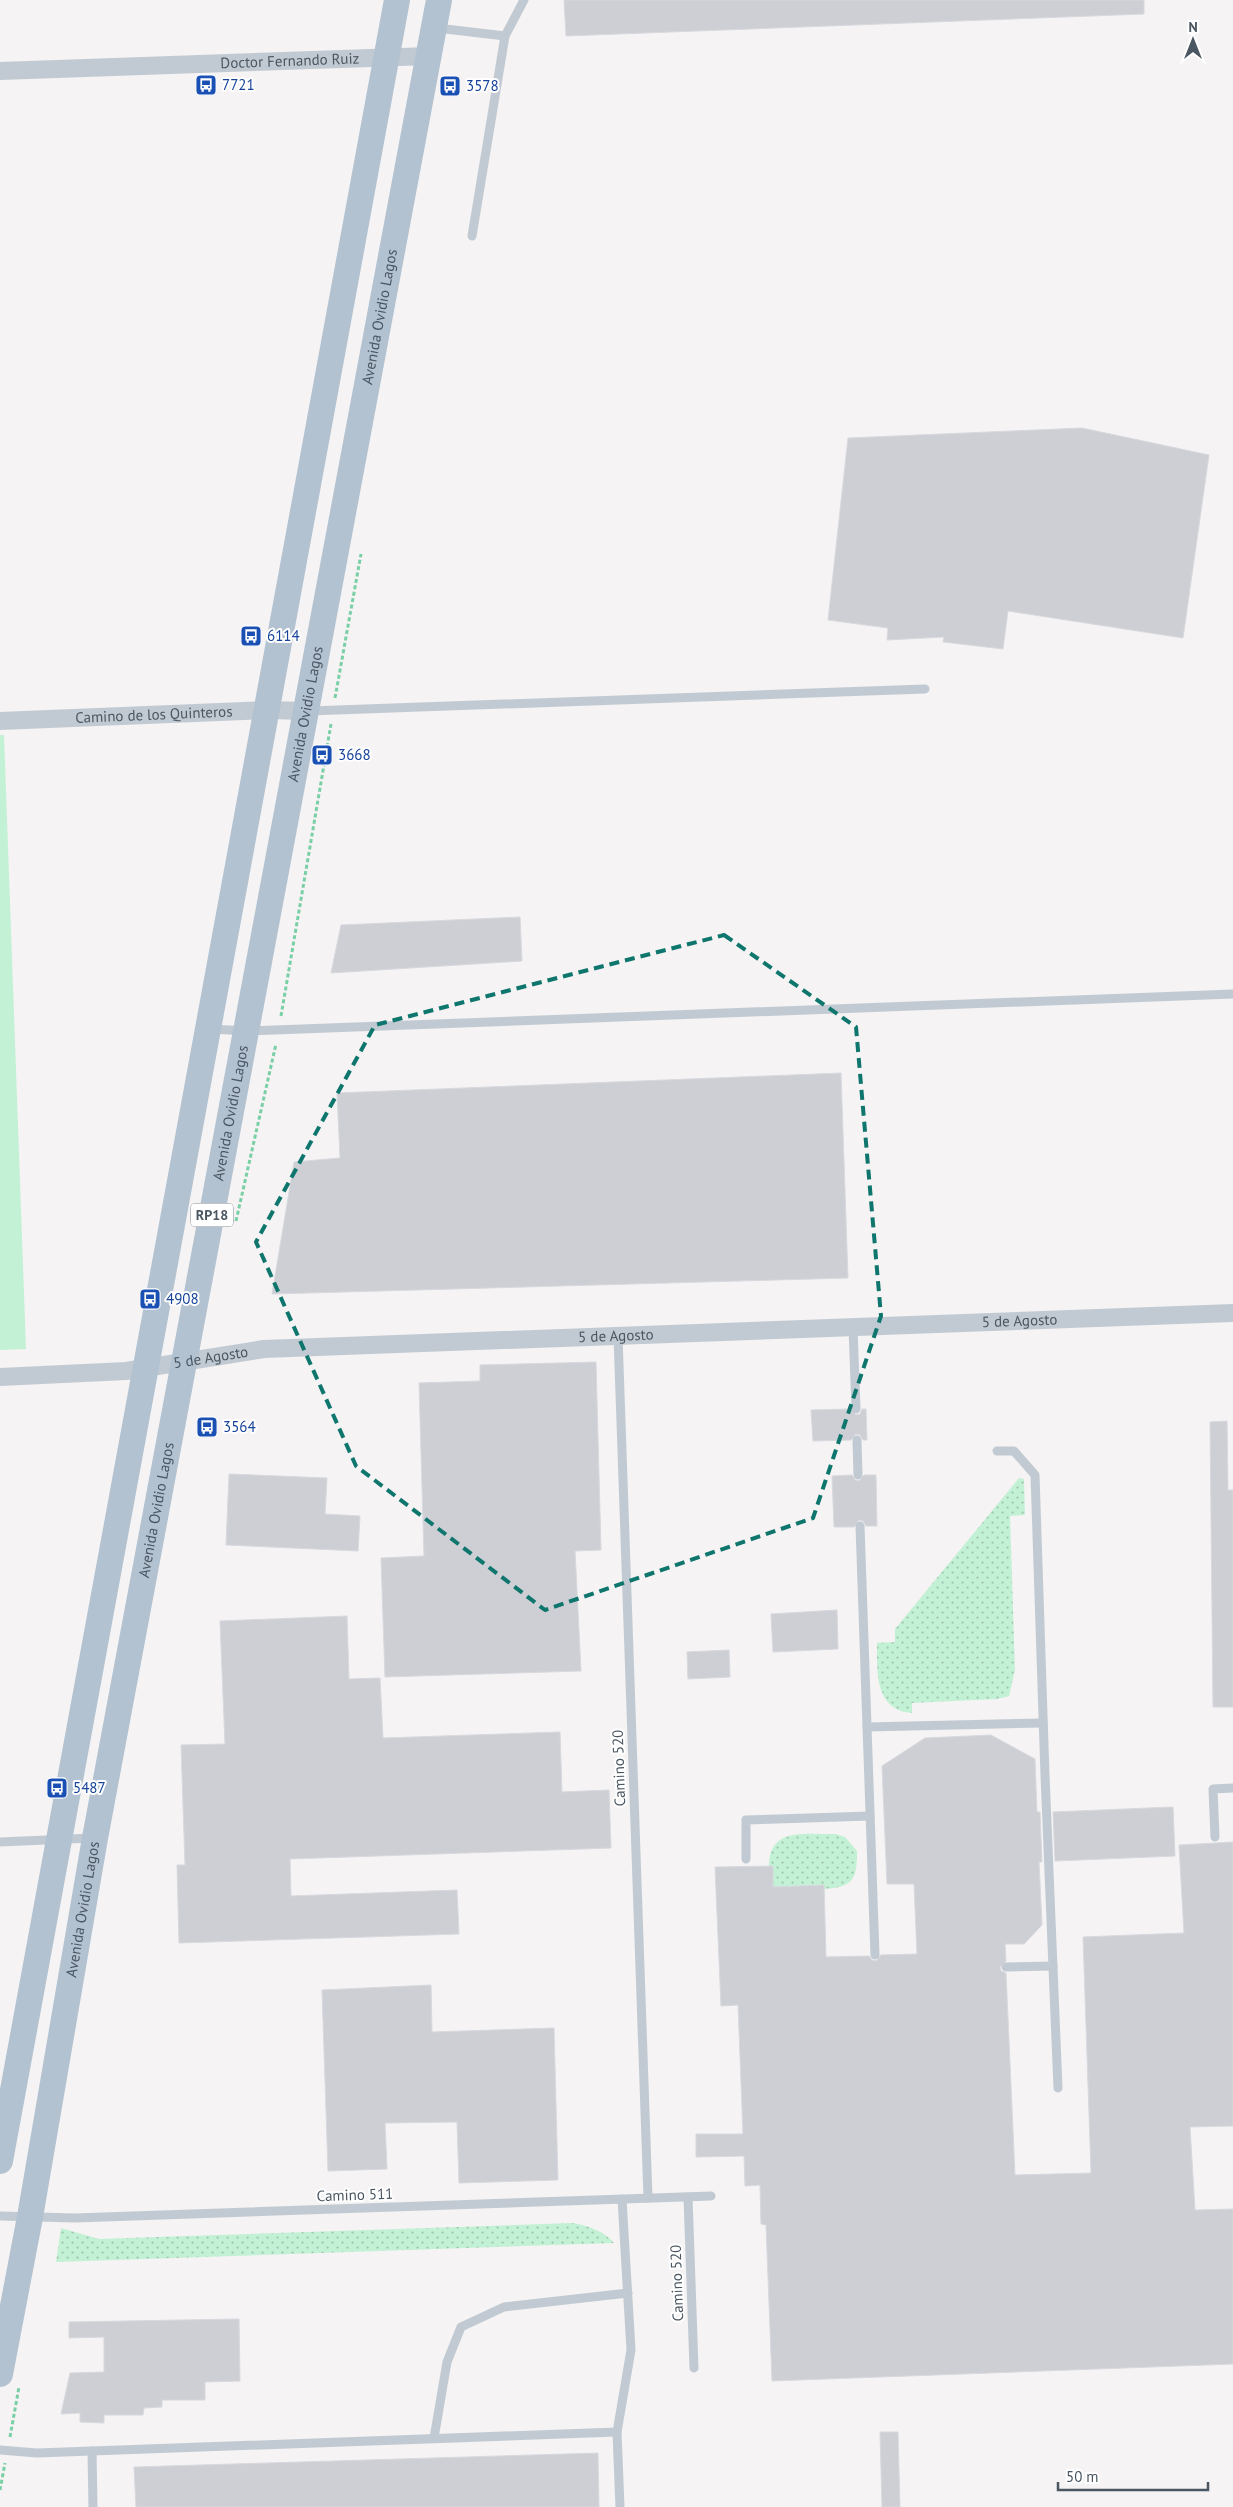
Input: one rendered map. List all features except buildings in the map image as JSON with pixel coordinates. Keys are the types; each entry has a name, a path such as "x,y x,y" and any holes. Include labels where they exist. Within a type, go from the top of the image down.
{"main road":[{"name":"RP18","path":"0,2161 397,0"},
{"name":"Avenida Ovidio Lagos","path":"0,2374 30,2217 95,1838 439,0"}],"street":[{"name":"Doctor Fernando Ruiz","path":"0,71 429,56"},
{"name":"Camino de los Quinteros","path":"0,721 267,710 306,711"},
{"name":"5 de Agosto","path":"0,1376 86,1374 147,1369 184,1361 264,1349 1233,1313"}],"lane":[{"path":"472,236 505,36 524,0"},
{"path":"434,28 505,36"},
{"path":"306,711 925,689"},
{"path":"208,1029 247,1031 1233,994"},
{"path":"853,1328 856,1409"},
{"name":"Camino 520","path":"618,1336 648,2198"},
{"path":"857,1440 858,1475"},
{"path":"997,1451 1014,1451 1035,1475 1058,2088"},
{"path":"860,1526 875,1956"},
{"path":"867,1727 1043,1723"},
{"path":"1215,1837 1213,1790 1233,1788"},
{"path":"746,1859 746,1820 870,1816"},
{"path":"0,1842 95,1838"},
{"path":"1006,1968 1053,1966"},
{"name":"Camino 511","path":"0,2216 74,2218 711,2196"},
{"name":"Camino 520","path":"688,2197 694,2368"},
{"path":"620,2507 617,2432 631,2350 622,2199"},
{"path":"434,2438 447,2362 461,2327 504,2307 628,2293"},
{"path":"0,2450 37,2453 617,2432"},
{"path":"92,2451 93,2507"}],"highlighted area":[{"path":"724,935 856,1027 881,1316 813,1518 545,1610 356,1466 256,1242 375,1025"}],"green space":[{"path":"0,735 4,735 26,1349 0,1350"},
{"path":"1019,1478 1024,1479 1025,1515 1010,1516 1015,1670 1009,1696 997,1699 912,1703 912,1713 900,1710 891,1705 884,1697 880,1687 877,1643 895,1642 895,1629"},
{"path":"836,1834 845,1837 857,1851 856,1868 852,1880 842,1886 824,1889 824,1885 773,1887 773,1866 769,1866 775,1844 792,1835"},
{"path":"573,2223 596,2230 606,2235 614,2243 56,2262 61,2228 99,2239"}],"place":[{"name":"7721","path":"206,85"},
{"name":"3578","path":"450,86"},
{"name":"6114","path":"251,636"},
{"name":"3668","path":"322,755"},
{"name":"4908","path":"150,1299"},
{"name":"3564","path":"207,1427"},
{"name":"5487","path":"57,1788"}]}
